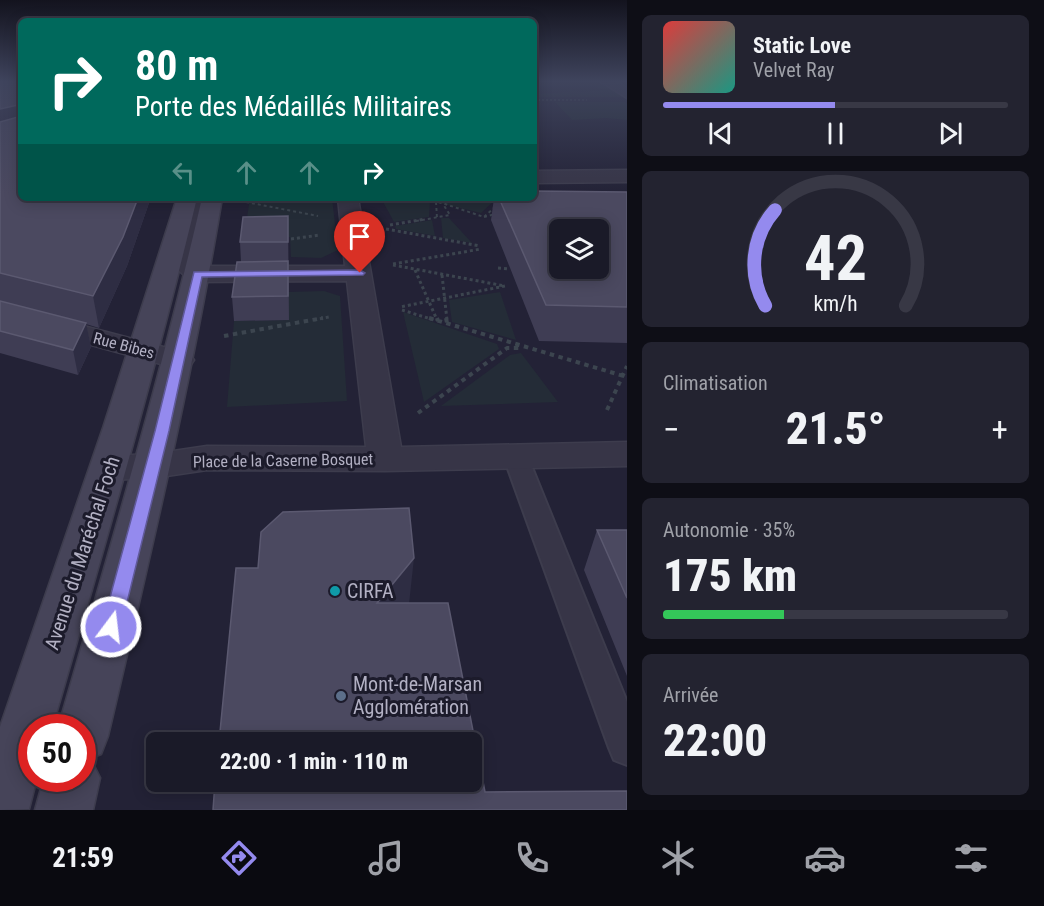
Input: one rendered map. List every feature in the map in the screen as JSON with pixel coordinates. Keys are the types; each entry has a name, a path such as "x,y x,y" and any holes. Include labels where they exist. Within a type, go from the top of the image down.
{"main road":[{"name":"Avenue du Maréchal Foch","path":"88,714 153,466 162,355 161,295 186,201"},
{"name":"Avenue du Maréchal Foch","path":"0,809 110,468 197,274 211,201"},
{"path":"64,810 68,792"}],"street":[{"path":"537,177 627,176"},
{"path":"197,201 183,263 197,274"},
{"name":"Place de la Caserne Bosquet","path":"359,216 360,273 385,459"},
{"path":"161,295 197,274 360,273"},
{"name":"Rue Bibes","path":"0,312 162,355"},
{"name":"Place de la Caserne Bosquet","path":"110,468 153,466 207,458 385,459 627,454"}],"lane":[{"path":"515,455 627,748"}],"path":[{"path":"431,201 484,217 498,204"},
{"path":"243,202 359,216 481,248 390,264 505,286 394,308 625,376"},
{"path":"436,202 437,218"},
{"path":"390,225 450,215 442,203"},
{"path":"498,268 510,268"},
{"path":"414,270 438,321"},
{"path":"442,275 447,323"},
{"path":"224,336 339,316"},
{"path":"417,413 507,348 528,348"},
{"path":"607,410 625,376 627,366"}],"shaded area":[{"path":"250,201 332,201 338,250 321,258 291,257 290,237 244,237"},
{"path":"383,201 430,202 429,217 394,222"},
{"path":"430,201 494,201 481,213"},
{"path":"441,218 449,218 472,243 443,238"},
{"path":"432,220 435,236 396,229 395,226"},
{"path":"324,291 340,296 347,401 227,407 234,321 288,320 288,292"},
{"path":"500,292 516,340 452,322 449,300"},
{"path":"403,312 497,344 499,349 424,402"},
{"path":"521,353 558,402 441,406 510,355"}],"building":[{"path":"18,119 18,201 137,201 123,237 93,296 0,273 0,122"},
{"path":"537,191 627,192 627,307 546,305 500,201 537,201"},
{"path":"288,216 288,242 240,242 243,217"},
{"path":"288,261 288,296 232,297 237,262"},
{"path":"0,301 86,323 73,350 0,331"},
{"path":"409,508 414,558 377,603 448,603 473,732 220,732 236,568 258,568 261,532 283,512"},
{"path":"597,530 627,530 627,598"},
{"path":"482,777 485,792 627,791 627,810 213,810 214,792 482,792"}],"place":[{"name":"CIRFA","path":"335,591"},
{"name":"Mont-de-Marsan Agglomération","path":"341,696"}],"route":[{"path":"111,627 162,431 197,274 360,273"}]}
